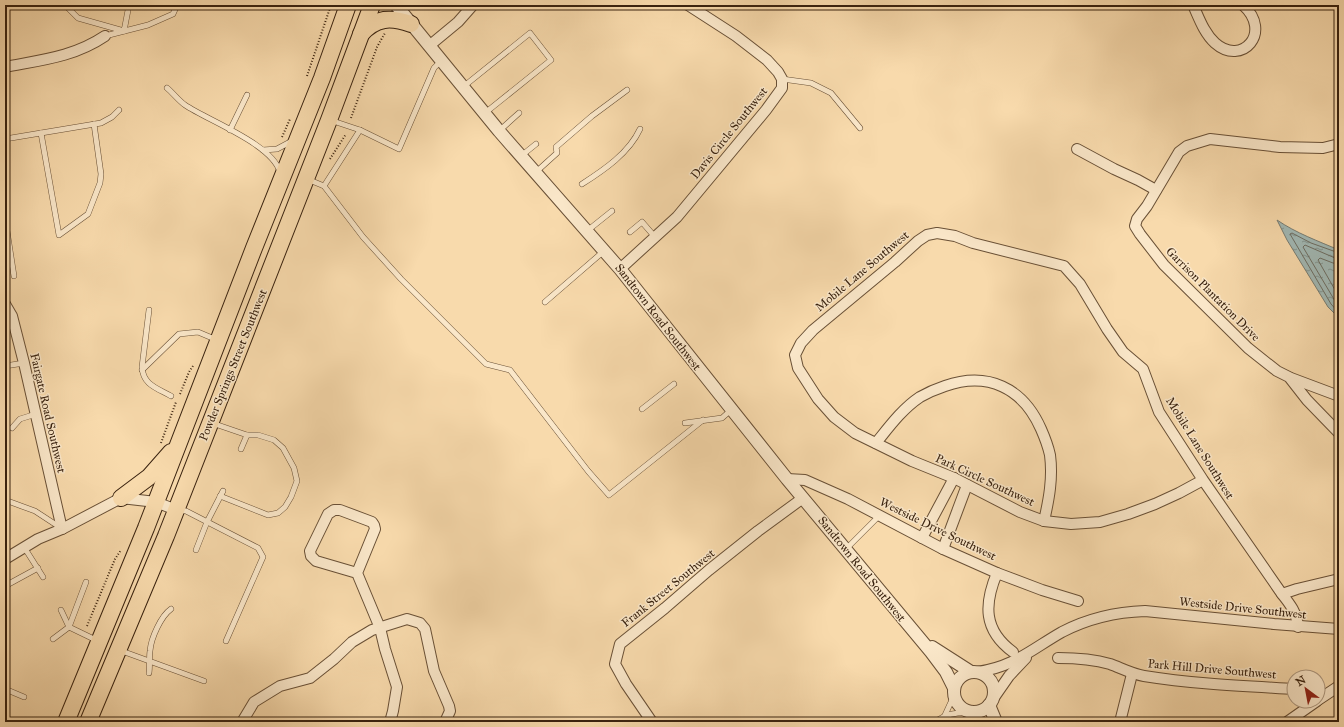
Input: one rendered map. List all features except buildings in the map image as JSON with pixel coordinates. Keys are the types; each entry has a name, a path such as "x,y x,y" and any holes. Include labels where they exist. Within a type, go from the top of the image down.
{"main road":[{"name":"Powder Springs Street Southwest","path":"66,722 156,502 218,340 322,78 348,5"},
{"name":"Powder Springs Street Southwest","path":"88,722 166,536 329,120 372,5"},
{"path":"361,34 370,25 382,20 398,20 411,24"},
{"path":"121,498 149,477 178,445"}],"street":[{"name":"Sandtown Road Southwest","path":"396,5 499,131 620,269 787,479 916,634 946,672 954,691"},
{"path":"429,46 458,22 473,5"},
{"path":"688,5 736,36 774,68 782,79"},
{"path":"1193,5 1208,35 1222,48 1230,51 1245,48 1252,42 1256,34 1256,26 1243,5"},
{"path":"5,66 76,52 105,36"},
{"name":"Davis Circle Southwest","path":"620,269 677,217 766,110 782,88 782,79"},
{"name":"Garrison Plantation Drive","path":"1339,144 1323,148 1280,147 1210,140 1187,146 1179,152 1148,206 1137,219 1135,226 1164,265 1248,348 1277,371 1298,382 1339,396"},
{"path":"1077,149 1114,170 1138,180 1156,190"},
{"name":"Mobile Lane Southwest","path":"795,355 801,343 813,330 927,235 937,234 955,236 973,244 996,248 1064,266 1080,284 1107,329 1123,352 1143,369 1159,412 1202,480 1294,611 1298,626"},
{"name":"Fairgate Road Southwest","path":"5,304 24,363 62,529"},
{"name":"Park Circle Southwest","path":"795,355 798,368 818,399 834,417 855,433 912,461 967,484 1020,512 1044,521 1071,524 1100,522 1155,504 1202,480"},
{"name":"Garrison Plantation Drive","path":"1289,377 1306,400 1339,433"},
{"path":"876,443 897,417 909,406 921,397 936,390 957,383 979,380 1003,387 1021,399 1028,406 1034,414 1045,438 1051,469 1051,484 1044,521"},
{"path":"922,538 954,478"},
{"name":"Westside Drive Southwest","path":"787,479 805,480 880,515 943,549 997,573 1042,590 1078,601"},
{"path":"943,549 967,484"},
{"path":"5,558 38,539 62,529 121,498 156,502 176,510"},
{"name":"Frank Street Southwest","path":"652,722 626,684 615,664 620,644 734,551 804,498"},
{"path":"357,573 316,561 311,556 310,551 328,514 334,510 340,510 372,522 374,525 375,529 357,573 380,628 397,687 390,722"},
{"path":"997,573 990,589 988,604 991,627 997,638 1012,652"},
{"path":"1282,594 1297,588 1339,579"},
{"name":"Westside Drive Southwest","path":"974,672 991,670 1003,666 1033,651 1048,640 1079,624 1093,619 1130,612 1145,611 1339,629"},
{"path":"242,722 254,702 280,686 310,678 352,642 372,630 407,619 420,623 425,629 434,671 449,706 450,711 445,722"},
{"name":"Sandtown Road Southwest","path":"916,634 950,659 974,672"},
{"name":"Westside Drive Southwest","path":"991,702 1009,676 1033,651"},
{"name":"Park Hill Drive Southwest","path":"1058,658 1099,661 1132,674 1152,678 1286,688"},
{"path":"972,712 985,709 991,702 994,692 993,685 989,679 984,675 974,672 960,677 954,691 955,700 964,710 972,712 984,722"},
{"path":"1120,722 1132,674"},
{"path":"1326,694 1339,686"},
{"path":"991,702 996,722"},
{"path":"1286,722 1304,709"}],"lane":[{"path":"65,5 78,18 124,31"},
{"path":"124,31 129,5"},
{"path":"105,36 148,25 173,14 176,5"},
{"path":"463,87 530,33 551,60 485,113"},
{"path":"329,120 360,130 399,149 434,68 441,61"},
{"path":"782,79 811,83 831,93 860,128"},
{"path":"167,88 184,104 263,150 273,158 281,180"},
{"path":"536,172 557,153 556,148 592,116 627,90"},
{"path":"230,130 247,95"},
{"path":"5,139 94,124 107,120 119,110"},
{"path":"499,131 519,113"},
{"path":"41,133 59,235 88,214 100,183 101,174 94,124"},
{"path":"582,184 602,172 627,148 640,129"},
{"path":"324,186 360,130"},
{"path":"263,150 276,149 298,137"},
{"path":"521,156 536,144"},
{"path":"306,179 324,186 363,237 401,279 475,354 486,364 510,370 588,471 609,495 703,420"},
{"path":"588,231 612,211"},
{"path":"5,218 14,276"},
{"path":"630,232 642,222 655,237"},
{"path":"545,302 604,250"},
{"path":"149,310 142,375 148,383 171,396"},
{"path":"142,370 178,334 198,332 218,340"},
{"path":"5,366 24,363"},
{"path":"642,409 674,384"},
{"path":"686,423 722,418 732,410"},
{"path":"12,428 20,419 36,414"},
{"path":"196,550 207,522 222,493 268,516 285,507 291,497 297,481 294,468 283,448 274,440 258,435 248,435 211,422"},
{"path":"241,448 248,435"},
{"path":"5,500 35,511 62,529"},
{"path":"176,510 186,511 258,548 263,558 226,641"},
{"path":"846,550 880,515"},
{"path":"24,547 43,577"},
{"path":"5,586 38,568"},
{"path":"53,639 69,627 86,582"},
{"path":"149,673 150,649 159,624 165,613 171,609"},
{"path":"61,610 69,627 100,638"},
{"path":"118,650 204,682"},
{"path":"5,688 24,697"},
{"path":"945,715 952,702 954,691"},
{"path":"935,722 945,715 972,712"}],"path":[{"path":"100,638 85,630 114,558 120,552"}],"water":[{"path":"1277,220 1299,233 1339,250 1339,318 1328,307 1287,240"}]}
